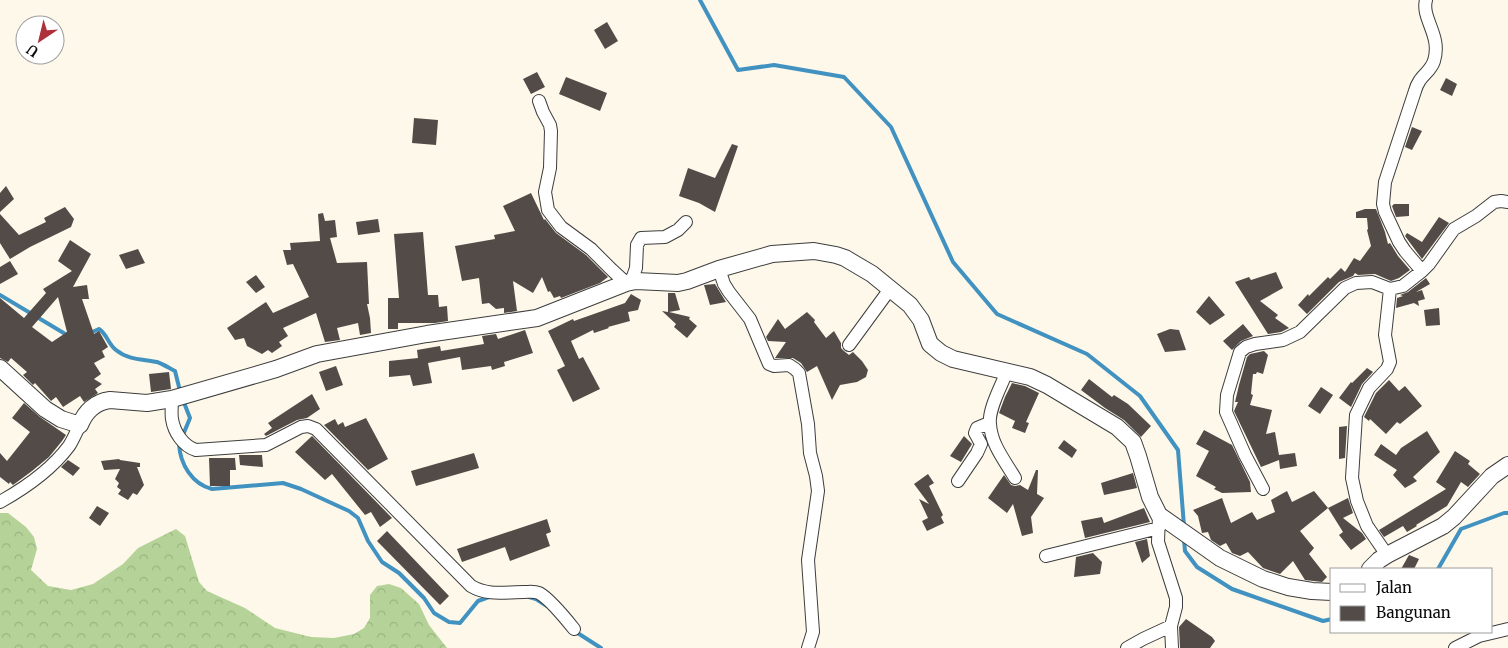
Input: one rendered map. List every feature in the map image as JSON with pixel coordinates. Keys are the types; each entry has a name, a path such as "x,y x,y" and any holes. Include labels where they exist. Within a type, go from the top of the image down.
{"street":[{"path":"1422,271 1405,251 1385,212 1383,204 1385,182 1415,90 1420,79 1428,72 1434,62 1436,44 1425,8 1426,0"},
{"path":"539,101 551,131 550,168 545,192 548,210 561,227 591,249 612,270 629,282"},
{"path":"1262,489 1226,412 1227,395 1240,352 1246,347 1255,344 1283,340 1300,332 1351,285 1372,282 1390,290 1403,286 1429,264 1454,229 1476,216 1494,202 1508,202"},
{"path":"629,282 636,268 637,245 641,238 662,238 668,236 686,222"},
{"path":"0,502 31,482 56,460 69,445 88,411 105,401 147,402 172,399 276,369 317,354 427,334 537,318 629,282 678,282 698,278 719,269 772,254 814,251 845,258 872,274 910,305 921,320 930,344 937,351 953,359 1030,377 1102,416 1126,435 1132,442 1138,456 1150,497 1161,522 1158,542 1176,598 1176,607 1171,626 1172,648"},
{"path":"719,269 724,284 750,319 769,364 774,366 791,366 798,371 801,378 810,453 818,491 808,560 813,632 808,648"},
{"path":"849,345 890,289"},
{"path":"1387,555 1367,526 1357,501 1352,478 1356,415 1369,388 1387,369 1390,362 1385,336 1390,290"},
{"path":"0,368 45,409 61,419 80,425"},
{"path":"1007,371 989,423 995,445 1015,478"},
{"path":"172,399 174,427 185,444 196,450 266,445 301,427 308,426 316,430 471,586 489,593 534,592 540,594 563,615 574,629"},
{"path":"958,481 981,444 975,433 977,428 989,423"},
{"path":"1371,568 1387,555 1444,526 1492,476 1508,465"},
{"path":"1046,556 1161,522 1192,539 1220,558 1263,579 1288,587 1330,592"},
{"path":"1127,648 1171,626"},
{"path":"1493,633 1508,629"},
{"path":"1455,648 1479,636 1491,633"}],"green space":[{"path":"0,513 8,513 26,527 34,537 37,549 31,570 48,586 71,590 93,584 123,564 138,548 176,529 185,536 199,582 207,591 245,608 275,628 311,637 334,638 354,634 364,628 370,618 370,595 377,586 389,584 401,588 419,604 429,625 447,648 0,648"}],"building":[{"path":"607,22 618,41 605,49 594,30"},
{"path":"537,72 545,87 531,94 523,79"},
{"path":"566,77 607,93 600,111 559,94"},
{"path":"1446,78 1457,84 1452,96 1440,90"},
{"path":"414,118 438,120 436,145 412,143"},
{"path":"1412,127 1422,131 1412,150 1405,147"},
{"path":"732,144 738,146 715,212 699,203 679,196 688,168 715,178"},
{"path":"6,186 14,199 0,212 0,193"},
{"path":"531,193 544,220 556,233 586,255 608,277 600,283 561,298 560,296 554,298 550,291 548,292 542,277 533,293 513,281 517,311 504,313 504,308 496,309 489,303 482,304 479,278 462,281 455,246 495,239 494,235 515,231 503,206"},
{"path":"1394,204 1409,204 1409,216 1396,217 1392,206"},
{"path":"65,207 74,219 71,227 10,259 0,243 0,214 19,235 46,222 44,218"},
{"path":"1365,209 1376,209 1388,244 1390,243 1410,270 1391,281 1375,274 1358,275 1355,273 1353,276 1339,282 1307,314 1298,305 1308,294 1309,296 1328,277 1330,279 1341,268 1345,272 1354,258 1360,261 1371,246 1367,230 1367,218 1356,218 1356,212"},
{"path":"323,213 325,221 335,220 337,237 330,238 337,263 367,262 369,304 367,304 371,333 360,335 358,323 337,328 340,340 325,342 316,313 283,328 288,336 279,342 282,346 272,353 268,350 262,354 247,346 244,338 235,340 227,328 266,302 273,313 309,297 293,264 287,265 283,250 291,250 290,243 320,241 318,214"},
{"path":"1439,217 1449,223 1422,259 1405,236 1407,233 1422,242"},
{"path":"378,219 380,232 358,235 356,222"},
{"path":"423,232 428,295 438,295 439,307 447,306 448,321 398,323 398,329 388,329 388,298 399,298 394,234"},
{"path":"70,240 91,254 73,287 87,285 89,299 82,299 94,334 99,331 108,347 102,351 105,357 94,363 101,374 94,379 102,384 95,389 98,393 84,402 80,396 63,407 56,397 51,401 35,383 33,385 23,375 27,372 11,358 8,362 0,358 0,298 24,318 46,293 43,289 72,271 58,261","holes":["58,297 67,332 52,342 32,327"]},
{"path":"138,249 145,263 126,269 119,255"},
{"path":"10,261 18,274 0,284 0,267"},
{"path":"1276,272 1283,288 1260,301 1278,315 1275,318 1289,328 1281,332 1268,334 1235,282 1249,277 1251,280"},
{"path":"256,275 265,287 256,293 246,282"},
{"path":"1426,278 1430,284 1416,292 1422,290 1425,299 1418,301 1419,306 1414,303 1396,308 1397,298 1403,296 1400,295 1408,292"},
{"path":"715,284 726,302 710,305 704,285"},
{"path":"668,293 675,293 680,310 669,312 690,317 689,319 697,326 687,338 674,327 676,324 662,311 668,312"},
{"path":"631,294 641,300 638,310 628,312 630,321 594,333 593,330 571,341 579,359 583,357 600,389 573,402 557,370 565,366 548,331 573,319 574,321 625,303"},
{"path":"1209,296 1225,315 1210,325 1196,312"},
{"path":"1439,308 1440,325 1426,326 1424,310"},
{"path":"807,312 815,320 814,322 826,338 834,331 841,343 841,348 849,355 853,352 868,370 866,377 857,382 840,385 832,400 817,366 807,372 801,363 793,358 775,358 786,342 768,341 766,337 778,319 785,329"},
{"path":"1243,324 1253,336 1241,341 1232,350 1223,341"},
{"path":"1170,329 1179,330 1186,350 1165,352 1157,334"},
{"path":"525,330 533,353 504,362 505,366 492,370 491,366 462,370 460,357 428,363 432,383 413,386 410,375 389,377 389,361 418,358 417,350 440,346 441,351 484,344 482,336 496,334 498,339"},
{"path":"1264,351 1268,355 1263,374 1257,372 1253,374 1251,394 1253,395 1250,405 1272,410 1266,434 1275,432 1279,455 1295,453 1297,466 1280,469 1279,460 1261,467 1234,411 1238,402 1235,402 1247,357 1250,354"},
{"path":"336,366 343,385 326,391 319,372"},
{"path":"1367,368 1373,372 1362,384 1351,407 1339,398 1351,382"},
{"path":"169,372 171,389 151,392 149,374"},
{"path":"1089,379 1112,397 1114,395 1128,404 1151,426 1141,437 1124,420 1081,390"},
{"path":"1389,380 1399,391 1405,386 1422,406 1400,424 1397,422 1386,434 1370,419 1369,421 1364,417 1376,393"},
{"path":"1012,383 1025,386 1039,393 1026,422 1029,423 1025,433 1012,428 1015,421 999,413"},
{"path":"1321,387 1333,395 1320,414 1308,406"},
{"path":"312,394 320,409 307,418 297,420 266,436 264,434 272,428 268,423"},
{"path":"24,403 66,435 49,457 13,485 0,477 0,453 7,461 30,432 12,418"},
{"path":"366,418 388,459 368,470 324,425 335,419 338,425 343,422 345,427"},
{"path":"1347,426 1345,458 1339,459 1339,427"},
{"path":"1204,430 1232,445 1250,482 1251,492 1222,493 1214,489 1216,487 1196,476 1209,451 1196,444"},
{"path":"1427,431 1440,452 1413,477 1417,481 1405,488 1393,475 1397,470 1374,455 1381,444 1396,455 1401,448"},
{"path":"312,436 392,518 380,527 371,512 365,515 332,474 325,480 295,452"},
{"path":"964,436 972,444 961,462 950,456"},
{"path":"1064,440 1077,450 1072,458 1058,448"},
{"path":"1455,451 1470,461 1468,464 1480,474 1468,487 1461,482 1447,506 1417,526 1407,532 1403,526 1384,537 1379,530 1446,489 1436,482"},
{"path":"474,453 479,468 416,486 411,471"},
{"path":"239,455 262,455 263,467 240,465"},
{"path":"209,458 235,458 236,470 230,470 230,486 210,486"},
{"path":"119,459 140,463 140,467 137,467 144,485 137,495 133,493 128,500 118,494 121,490 117,487 119,483 115,479 120,469 104,470 101,461"},
{"path":"68,460 80,468 73,476 61,467"},
{"path":"1036,470 1038,470 1037,494 1044,498 1031,517 1033,533 1022,536 1013,504 1007,513 988,498 1004,475 1011,485 1020,485 1028,490"},
{"path":"1133,473 1137,488 1104,495 1101,483"},
{"path":"928,474 934,483 929,486 943,515 941,517 944,523 927,531 922,521 928,518 919,499 929,504 914,484"},
{"path":"1287,491 1292,502 1314,491 1328,508 1300,531 1314,548 1309,554 1327,577 1322,582 1305,580 1293,561 1280,574 1263,568 1248,552 1240,556 1232,553 1226,543 1220,546 1211,540 1208,532 1202,533 1198,516 1193,510 1222,498 1231,523 1252,512 1257,520 1275,512 1271,500"},
{"path":"1348,498 1353,513 1343,518 1362,533 1366,539 1351,550 1339,535 1343,532 1328,508"},
{"path":"97,506 109,513 100,526 89,518"},
{"path":"1144,508 1150,522 1085,538 1081,521 1102,517 1104,523"},
{"path":"547,519 551,532 546,534 550,546 510,561 505,547 462,562 457,549"},
{"path":"387,531 449,596 440,605 377,541"},
{"path":"1147,539 1150,556 1142,563 1135,542"},
{"path":"1093,553 1102,562 1100,574 1074,577 1076,557"},
{"path":"1409,555 1419,559 1414,568 1402,568"},
{"path":"1186,619 1212,637 1215,641 1210,648 1180,648 1179,627"}],"waterway":[{"path":"700,0 738,70 774,65 844,77 891,127 953,262 997,314 1087,354 1140,396 1178,450 1184,526"},
{"path":"0,295 67,335"},
{"path":"90,333 99,329 113,348 121,353 157,362 175,371 180,391"},
{"path":"183,400 190,418 183,435"},
{"path":"179,444 182,459 188,472 199,483 212,489 283,483 301,489 349,511 358,518 368,541 382,562 399,573 424,598 434,613 449,622 460,623 478,601 489,597"},
{"path":"1439,568 1461,529 1508,513"},
{"path":"1184,540 1185,551 1197,567 1232,589 1323,621 1330,619"},
{"path":"529,597 547,606"},
{"path":"576,632 601,648"}]}
